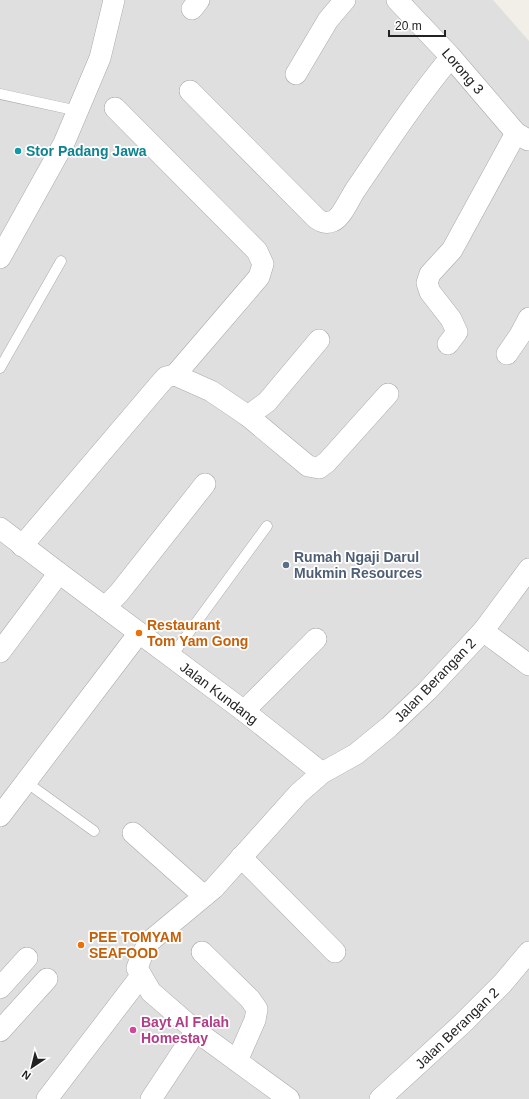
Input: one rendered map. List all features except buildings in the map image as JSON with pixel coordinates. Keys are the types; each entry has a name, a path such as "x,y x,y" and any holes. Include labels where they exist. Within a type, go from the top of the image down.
{"street":[{"path":"0,258 64,143 100,58 114,0"},
{"path":"296,74 328,20 345,0"},
{"name":"Lorong 3","path":"397,0 451,57 522,137"},
{"path":"190,91 316,218 327,223 333,221 339,216 428,85 451,57"},
{"path":"115,108 257,251 263,264 259,277 175,375"},
{"path":"448,344 456,332 451,320 430,292 427,283 430,274 452,250 522,137"},
{"path":"508,354 529,318"},
{"path":"248,416 267,402 319,340"},
{"path":"22,546 166,377 175,375 211,391 248,416 308,466 319,468 327,462 388,394"},
{"path":"105,607 119,593 205,484"},
{"name":"Jalan Kundang","path":"0,528 244,711 322,773"},
{"name":"Jalan Berangan 2","path":"141,976 137,968 149,942 214,888 299,793 322,773 356,754 389,727 427,691 483,631 529,569"},
{"path":"0,652 59,573"},
{"path":"483,631 529,665"},
{"path":"0,816 139,633"},
{"path":"244,711 316,639"},
{"path":"134,833 204,896"},
{"path":"241,857 335,952"},
{"path":"202,952 250,999 257,1009 255,1020 237,1061"},
{"name":"Jalan Berangan 2","path":"380,1099 463,1023 502,984 529,952"},
{"path":"0,988 27,958"},
{"path":"47,1099 141,976 151,992 196,1031 289,1099"},
{"path":"0,1031 47,979"},
{"path":"151,1099 196,1031"}],"lane":[{"path":"0,94 78,111"},
{"path":"0,368 61,261"},
{"path":"171,657 267,526"},
{"path":"26,782 94,831"}],"shaded area":[{"path":"0,0 493,0 529,41 529,1099 0,1099"}],"place":[{"name":"Stor Padang Jawa","path":"18,151"},
{"name":"Rumah Ngaji Darul Mukmin Resources","path":"286,565"},
{"name":"Restaurant Tom Yam Gong","path":"139,633"},
{"name":"PEE TOMYAM SEAFOOD","path":"81,945"},
{"name":"Bayt Al Falah Homestay","path":"133,1030"}]}
